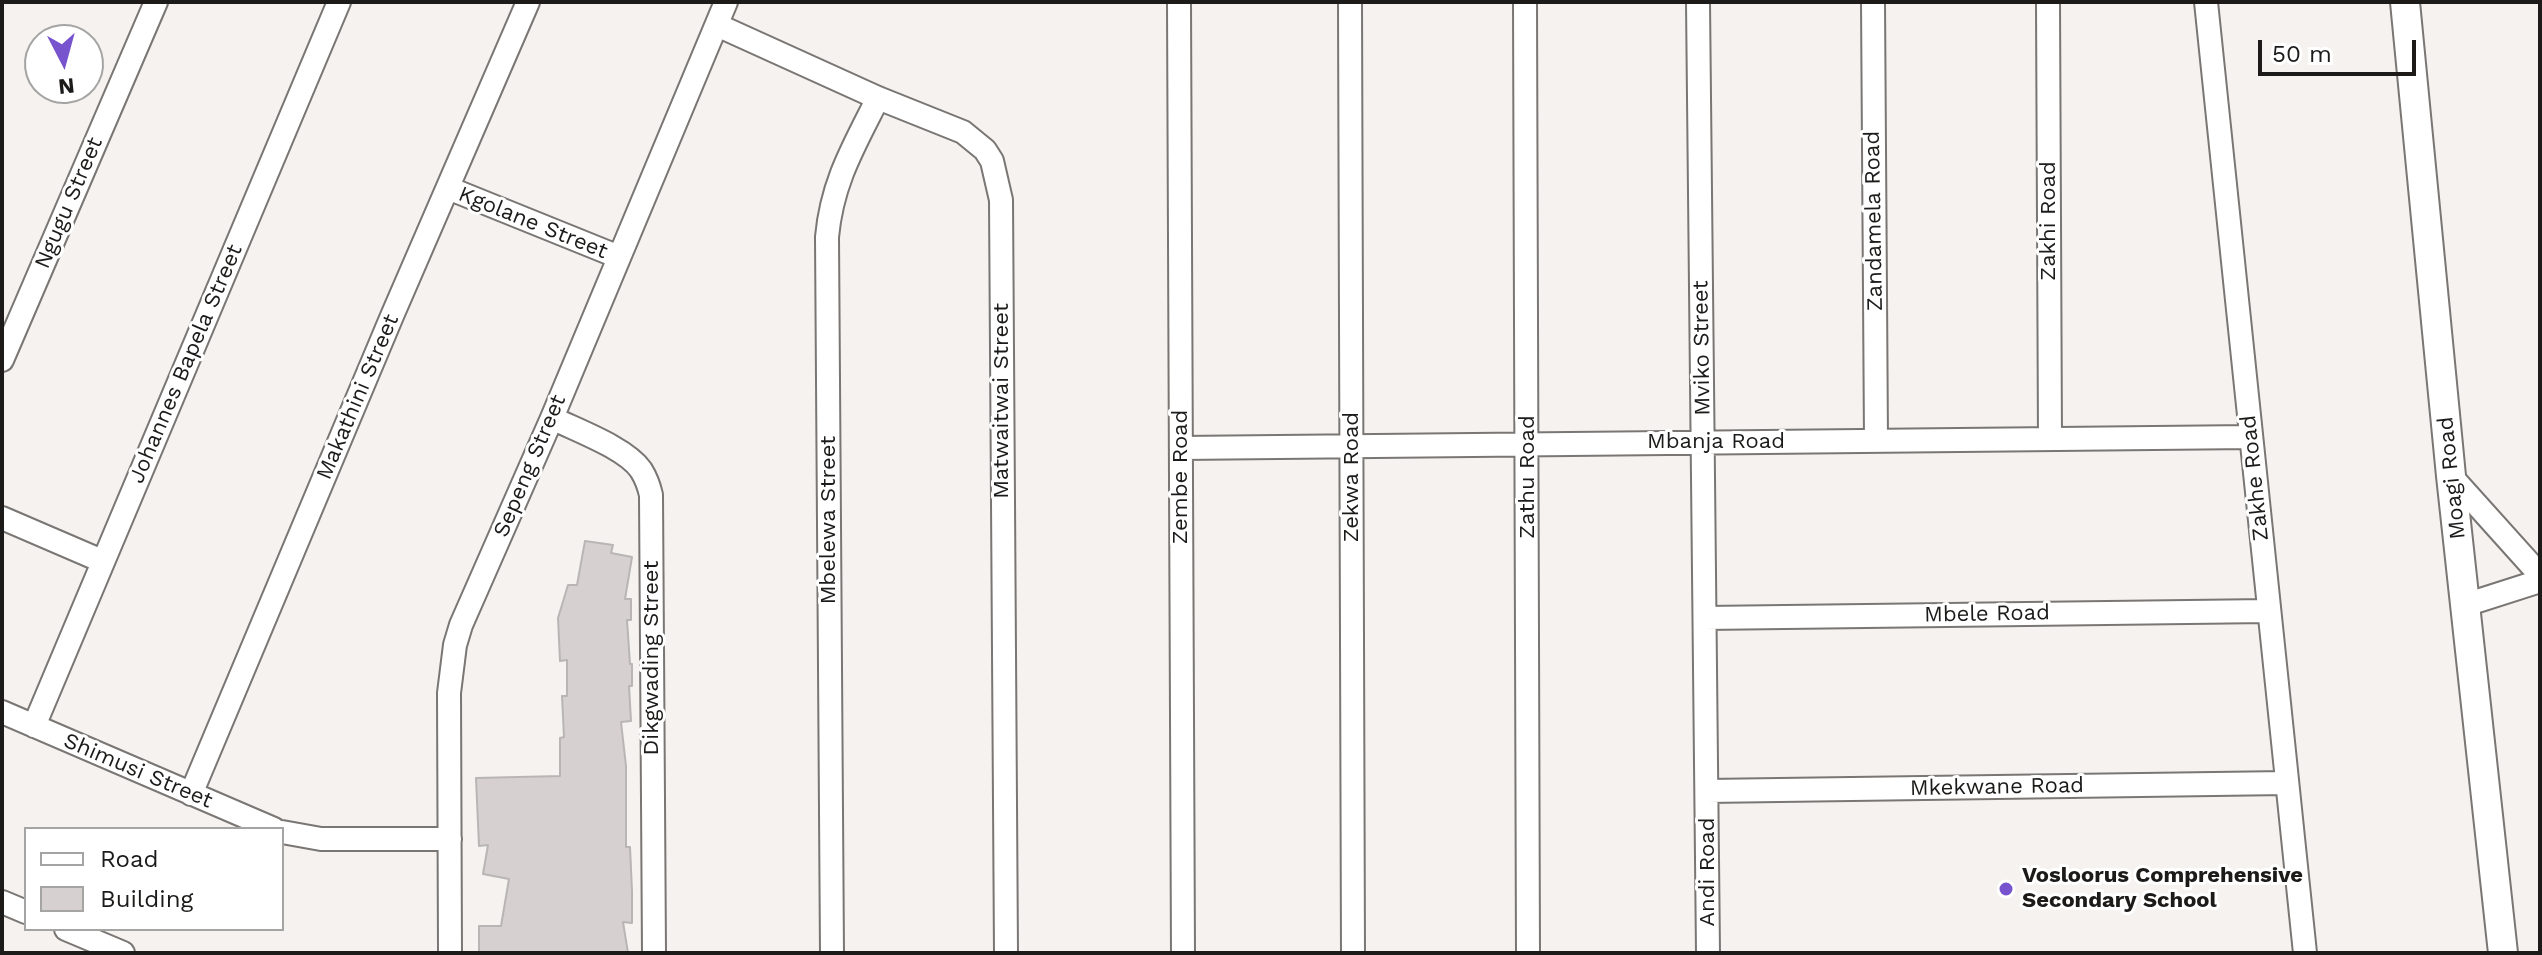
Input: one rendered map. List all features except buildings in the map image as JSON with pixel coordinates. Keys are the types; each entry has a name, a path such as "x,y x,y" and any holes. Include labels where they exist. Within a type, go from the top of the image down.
{"street":[{"name":"Ngugu Street","path":"2,360 156,2"},
{"name":"Johannes Bapela Street","path":"34,726 339,2"},
{"name":"Makathini Street","path":"191,794 528,2"},
{"name":"Sepeng Street","path":"450,953 449,693 455,645 726,2"},
{"name":"Zembe Road","path":"1179,2 1183,953"},
{"name":"Zekwa Road","path":"1350,2 1353,953"},
{"name":"Zathu Road","path":"1525,2 1528,953"},
{"name":"Mviko Street","path":"1698,2 1707,791"},
{"name":"Zandamela Road","path":"1873,2 1876,440"},
{"name":"Zakhi Road","path":"2048,2 2050,439"},
{"name":"Zakhe Road","path":"2206,2 2305,953"},
{"name":"Moagi Road","path":"2405,2 2451,476 2503,953"},
{"name":"Matwaitwai Street","path":"717,25 878,98 963,132 976,140 992,161 1001,200 1006,953"},
{"name":"Mbelewa Street","path":"832,953 827,237 829,211 840,173 878,98"},
{"name":"Kgolane Street","path":"448,188 619,257"},
{"name":"Dikgwading Street","path":"552,418 612,448 636,464 644,475 651,495 654,953"},
{"name":"Mbanja Road","path":"1181,448 2251,437"},
{"path":"2451,476 2540,575"},
{"path":"2,518 102,561"},
{"path":"2465,605 2540,581"},
{"name":"Mbele Road","path":"1705,618 2268,611"},
{"name":"Shimusi Street","path":"2,712 269,827"},
{"name":"Mkekwane Road","path":"1707,791 2286,783"},
{"name":"Andi Road","path":"1707,791 1708,953"},
{"path":"284,832 321,839 450,839"},
{"path":"2,902 24,911"},
{"path":"71,931 123,953"}],"place":[{"name":"Vosloorus Comprehensive Secondary School","path":"2006,889"}]}
